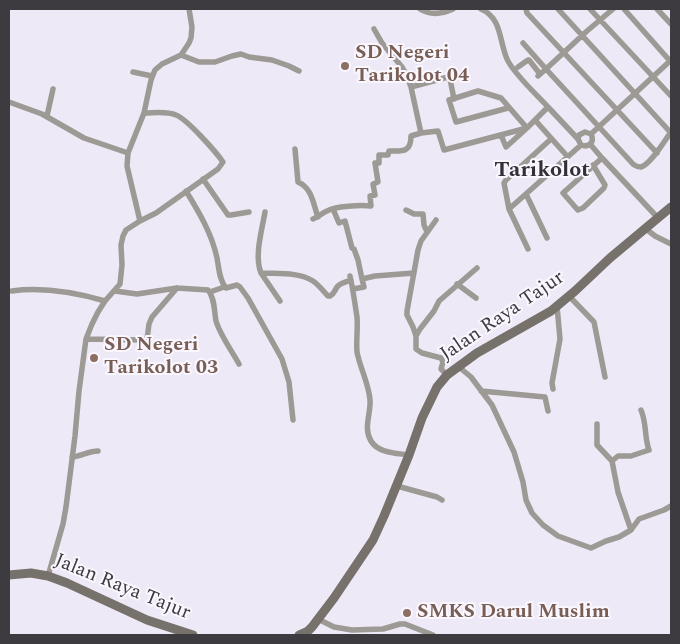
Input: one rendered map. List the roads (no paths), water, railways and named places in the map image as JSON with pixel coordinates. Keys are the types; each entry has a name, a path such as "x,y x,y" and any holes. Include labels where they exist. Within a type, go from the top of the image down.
{"main road":[{"name":"Jalan Raya Tajur","path":"299,635 308,633 334,598 372,540 397,486 422,418 437,387 448,375 477,353 543,316 557,306 671,207"},
{"name":"Jalan Raya Tajur","path":"9,575 31,573 48,576 147,620 194,635"}],"street":[{"path":"140,221 127,166 128,153 144,113 155,70 162,64 181,56 189,43 192,27 189,9"},
{"path":"420,9 435,14 452,9"},
{"path":"481,9 492,16 498,27 510,65 579,142 586,146 590,144"},
{"path":"526,9 527,13 657,153"},
{"path":"523,42 633,164 637,167 644,165 657,153 671,132 634,94 558,9"},
{"path":"590,9 671,96"},
{"path":"518,67 529,60 539,75 613,9"},
{"path":"591,134 652,76 671,61 624,9"},
{"path":"657,9 671,24"},
{"path":"374,29 382,43 406,74 411,87 421,133"},
{"path":"181,56 199,62 215,62 241,54 272,60 299,71"},
{"path":"132,72 152,76"},
{"path":"411,87 448,77 454,99"},
{"path":"47,116 54,89"},
{"path":"508,108 456,122 449,100 478,91 501,98 527,128"},
{"path":"9,102 47,116 84,138 128,153"},
{"path":"501,135 506,147 548,107"},
{"path":"48,576 63,524 86,339 105,300 120,284 123,236 126,230 186,191 221,166 223,162 182,118 174,114 144,113"},
{"path":"535,120 567,156"},
{"path":"295,149 298,182 306,186 310,193 316,218 328,210 352,206 370,206 370,196 374,195 373,184 378,182 375,163 379,163 379,155 388,155 389,151 404,150 409,147 411,136 438,131 444,150 527,128"},
{"path":"509,210 567,156 579,142 579,135 583,132 591,134"},
{"path":"590,144 592,140 591,134"},
{"path":"528,249 509,210 504,183 551,139"},
{"path":"590,144 658,218"},
{"path":"594,165 604,188 583,208 578,210 563,193 594,165 602,158"},
{"path":"203,179 228,214 249,212"},
{"path":"186,191 210,234 216,252 221,282 224,286"},
{"path":"526,194 547,238"},
{"path":"333,210 339,223 345,221 352,248 356,255 364,287 353,289"},
{"path":"406,210 414,214 423,214 427,232"},
{"path":"265,212 258,253 258,265 280,301"},
{"path":"436,220 422,240 418,250 407,315 414,327 417,342 415,348 441,358 443,362 441,369 448,375"},
{"path":"645,228 655,236 671,244"},
{"path":"416,336 434,311 439,300 477,268"},
{"path":"262,273 306,278 316,283 330,296 337,287 350,278 357,318 357,351 370,401 368,436 374,446 380,449 409,455"},
{"path":"362,279 414,273"},
{"path":"457,284 476,298"},
{"path":"115,291 137,294 177,288 206,290 210,292 224,286 226,288 237,285 240,287 279,354 287,374 293,420"},
{"path":"86,339 147,339 152,317 177,288"},
{"path":"12,291 30,290 67,293 105,300"},
{"path":"210,292 216,322 239,364"},
{"path":"569,296 594,322 605,376"},
{"path":"553,390 552,383 560,339 557,306"},
{"path":"459,367 471,377 492,405 514,452 528,507 543,525 558,536 591,548 631,530 639,519 671,506"},
{"path":"481,391 545,397 548,411"},
{"path":"612,461 618,456 631,456 649,450 645,440 645,420 641,410"},
{"path":"597,424 597,445 612,461 618,492 631,530"},
{"path":"72,457 98,451"},
{"path":"397,486 442,500"},
{"path":"318,619 334,628 352,630 383,629 405,624 434,635"}],"place":[{"name":"SD Negeri Tarikolot 04","path":"345,66"},
{"name":"SD Negeri Tarikolot 03","path":"94,358"},
{"name":"SMKS Darul Muslim","path":"407,613"}],"district":[{"name":"Tarikolot","path":"542,172"}]}
